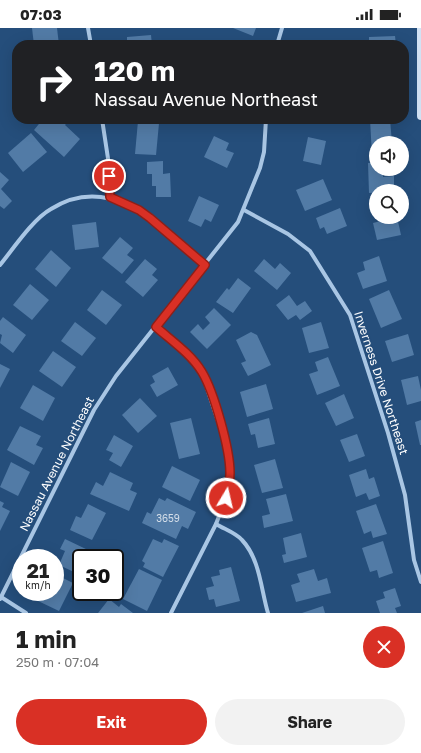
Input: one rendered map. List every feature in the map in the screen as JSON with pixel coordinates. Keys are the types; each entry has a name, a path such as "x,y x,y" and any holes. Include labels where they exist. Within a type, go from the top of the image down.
{"street":[{"path":"88,28 90,40"},
{"path":"278,40 282,28"},
{"path":"421,28 421,116"},
{"path":"103,124 109,165 110,197"},
{"name":"Nassau Avenue Northeast","path":"1,598 94,410 116,376 232,231 244,210 260,168 264,152 266,124"},
{"path":"0,265 24,236 51,208 73,200 92,196 110,197 139,210 205,265"},
{"name":"Inverness Drive Northeast","path":"244,210 288,234 310,251 350,315 388,433 406,495 414,560 421,582"},
{"path":"156,327 189,355 202,373 220,425 230,472 226,498 216,524 171,613"},
{"path":"216,524 241,539 248,549 257,568 268,613"},
{"path":"1,598 26,613"}],"building":[{"path":"32,28 57,28 58,40 33,40"},
{"path":"233,28 256,28 253,36"},
{"path":"151,35 152,40 127,40 127,37"},
{"path":"395,36 395,40 369,40 369,37"},
{"path":"39,124 66,124 65,125 80,139 64,157 34,130"},
{"path":"138,124 159,124 156,155 135,154"},
{"path":"370,124 390,124 391,136 371,136"},
{"path":"31,133 47,152 23,172 8,153"},
{"path":"214,136 229,143 226,150 234,153 227,168 204,157"},
{"path":"308,137 326,141 321,165 303,161"},
{"path":"163,161 163,174 170,173 171,197 156,197 156,186 152,186 152,174 147,174 147,162"},
{"path":"368,163 369,176 394,176 394,184 369,184 369,193"},
{"path":"0,172 9,180 1,189 12,201 4,209 0,206"},
{"path":"323,179 332,200 305,211 296,190"},
{"path":"199,196 219,205 211,222 205,219 201,227 188,221"},
{"path":"340,208 347,226 327,234 324,227 320,229 316,218"},
{"path":"96,222 99,247 75,250 72,225"},
{"path":"373,224 399,224 401,235 377,240"},
{"path":"120,237 133,248 127,255 134,260 122,274 102,258"},
{"path":"51,250 71,268 56,287 35,269"},
{"path":"379,256 387,281 363,289 357,273 365,270 363,262"},
{"path":"145,259 157,269 152,275 158,280 143,297 125,282"},
{"path":"264,259 275,269 280,263 291,273 277,290 254,271"},
{"path":"238,278 251,288 233,313 216,302 227,288 229,290"},
{"path":"30,284 49,300 32,320 13,305"},
{"path":"102,290 122,305 106,325 87,310"},
{"path":"389,290 402,319 381,328 369,299"},
{"path":"289,295 297,306 305,301 312,311 300,320 296,315 288,320 276,305"},
{"path":"214,308 231,325 207,349 190,332 198,324 203,330 210,323 205,317"},
{"path":"3,317 26,335 13,353 0,343 2,335 0,334 0,321"},
{"path":"75,322 96,338 82,356 61,341"},
{"path":"321,322 329,348 309,353 302,328"},
{"path":"251,332 257,335 271,365 248,376 241,363 246,361 236,340"},
{"path":"408,334 414,355 392,362 385,341"},
{"path":"53,351 76,367 62,387 39,371"},
{"path":"328,357 340,386 317,395 309,374 318,371 315,362"},
{"path":"0,364 10,369 0,388"},
{"path":"168,367 178,385 157,397 150,385 155,382 152,376"},
{"path":"418,376 421,390 421,401 407,405 401,380"},
{"path":"266,384 273,409 247,417 240,392"},
{"path":"33,385 55,398 43,421 20,408"},
{"path":"344,394 354,418 336,426 325,403"},
{"path":"140,398 157,416 138,433 122,415"},
{"path":"191,418 200,454 179,459 170,423"},
{"path":"269,418 275,444 258,448 255,434 251,435 248,424"},
{"path":"421,420 421,445 420,445 415,422"},
{"path":"20,426 41,436 36,445 43,448 34,465 7,450"},
{"path":"357,434 365,456 349,462 340,440"},
{"path":"114,435 133,446 121,467 109,460 113,453 106,450"},
{"path":"275,459 283,488 262,493 254,465"},
{"path":"11,462 30,472 18,496 0,487"},
{"path":"172,466 200,480 190,501 162,487"},
{"path":"366,469 369,479 374,477 380,496 369,500 366,493 356,497 349,475"},
{"path":"110,472 133,483 130,490 137,493 129,511 90,494 96,482 103,486"},
{"path":"286,494 293,521 264,528 262,516 270,514 266,499"},
{"path":"159,498 165,501 167,498 196,512 188,529 182,526 176,539 142,523 147,512 151,514"},
{"path":"0,501 4,503 2,507 10,511 0,531"},
{"path":"88,504 106,513 92,540 70,530 76,516 81,518"},
{"path":"376,504 387,534 373,538 371,531 364,534 356,511"},
{"path":"301,533 307,557 284,563 282,555 286,554 283,538"},
{"path":"65,539 86,549 72,549 72,571 64,567 65,551 64,549 60,549"},
{"path":"153,539 162,543 164,539 179,546 163,577 143,567 145,563 142,561"},
{"path":"383,541 393,573 379,578 377,570 370,572 362,548"},
{"path":"231,567 240,601 216,607 214,599 209,600 206,588 214,586 211,577 220,575 219,570"},
{"path":"139,569 162,580 147,611 124,600"},
{"path":"314,569 318,581 327,578 331,593 296,602 291,585 300,582 297,574"},
{"path":"64,578 72,582 64,601"},
{"path":"395,588 401,606 395,608 397,613 380,613 376,601 385,598 383,592"},
{"path":"38,601 64,601 59,611"},
{"path":"107,601 112,601 119,607 121,604 133,613 98,613"},
{"path":"323,606 325,613 302,613"}],"route":[{"path":"109,176 110,197 139,210 170,234 205,265 156,327 189,355 202,373 207,383 224,439 230,472 229,487 226,498"}]}
